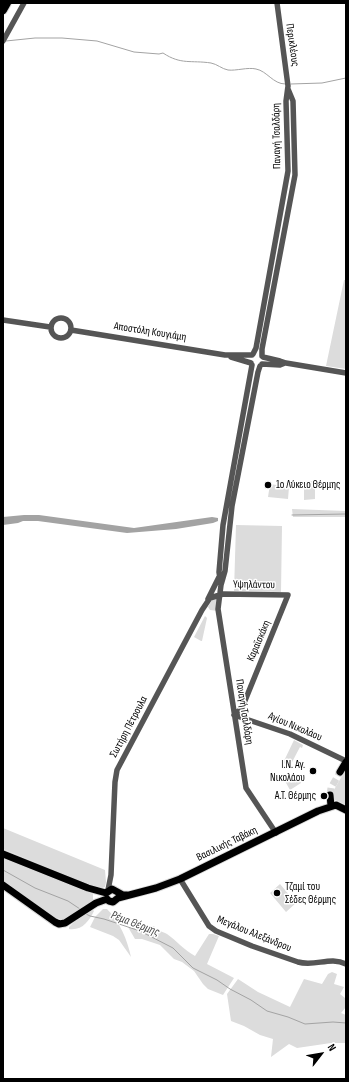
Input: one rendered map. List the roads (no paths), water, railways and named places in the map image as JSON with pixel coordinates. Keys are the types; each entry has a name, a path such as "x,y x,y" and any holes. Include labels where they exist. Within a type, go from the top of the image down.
{"highway":[{"path":"3,10 8,3"}],"main road":[{"path":"340,772 346,762"},
{"path":"330,795 331,806 337,806 346,810"},
{"name":"Βασιλικής Ταβάκη","path":"3,885 58,923 63,923 112,894 129,895 180,879 331,806"},
{"path":"3,854 88,888 112,894"}],"street":[{"path":"4,40 24,3"},
{"name":"Περικλέους","path":"276,3 288,87"},
{"name":"Παναγή Τσαλδάρη","path":"252,355 256,348 288,176 286,101 288,87"},
{"name":"Παναγή Τσαλδάρη","path":"262,356 262,349 295,175 293,101 288,87"},
{"path":"62,318 69,322 71,330 68,336 59,338 53,334 50,327 53,321 62,318"},
{"path":"3,320 50,327"},
{"name":"Αποστόλη Κουγιάμη","path":"71,330 226,355 252,355"},
{"path":"286,363 280,365 256,366 251,364 250,359 252,355 258,353 262,356 286,363 346,373"},
{"name":"Αποστόλη Κουγιάμη","path":"226,355 251,364"},
{"path":"261,365 262,356"},
{"name":"Παναγή Τσαλδάρη","path":"221,585 220,576 223,525 251,364"},
{"name":"Παναγή Τσαλδάρη","path":"261,365 258,372 232,506 225,571 221,585 218,609 246,788 276,832"},
{"name":"Σωτήρη Πέτρουλα","path":"112,894 111,875 115,782 117,770 220,576"},
{"path":"208,600 220,595"},
{"name":"Υψηλάντου","path":"220,595 288,595"},
{"name":"Καραϊσκάκη","path":"234,715 242,708 288,595"},
{"name":"Αγίου Νικολάου","path":"234,715 290,734 346,762"},
{"name":"Μεγάλου Αλεξάνδρου","path":"180,879 209,926 216,931 252,946 298,962 306,964 334,960 346,964"}],"waterway":[{"path":"6,41 35,38 62,38 97,41 134,52 163,53 169,57 181,61 211,63 228,70 249,68 256,69 260,70 273,80 285,84"},
{"path":"291,84 322,83 346,78"},
{"path":"292,515 346,514"},
{"name":"Ρέμα Θέρμης","path":"3,870 35,888 68,901 80,909"},
{"name":"Ρέμα Θέρμης","path":"86,914 140,931 173,948 193,968 217,980 267,1011 305,1024 333,1022 346,1023"}],"tunnel":[{"path":"330,795 331,788 340,772"}],"place":[{"name":"1ο Λύκειο Θέρμης","path":"268,485"},
{"name":"Ι.Ν. Αγ. Νικολάου","path":"313,771"},
{"name":"Α.Τ. Θέρμης","path":"324,796"},
{"name":"Τζαμί του Σέδες Θέρμης","path":"277,893"}]}
